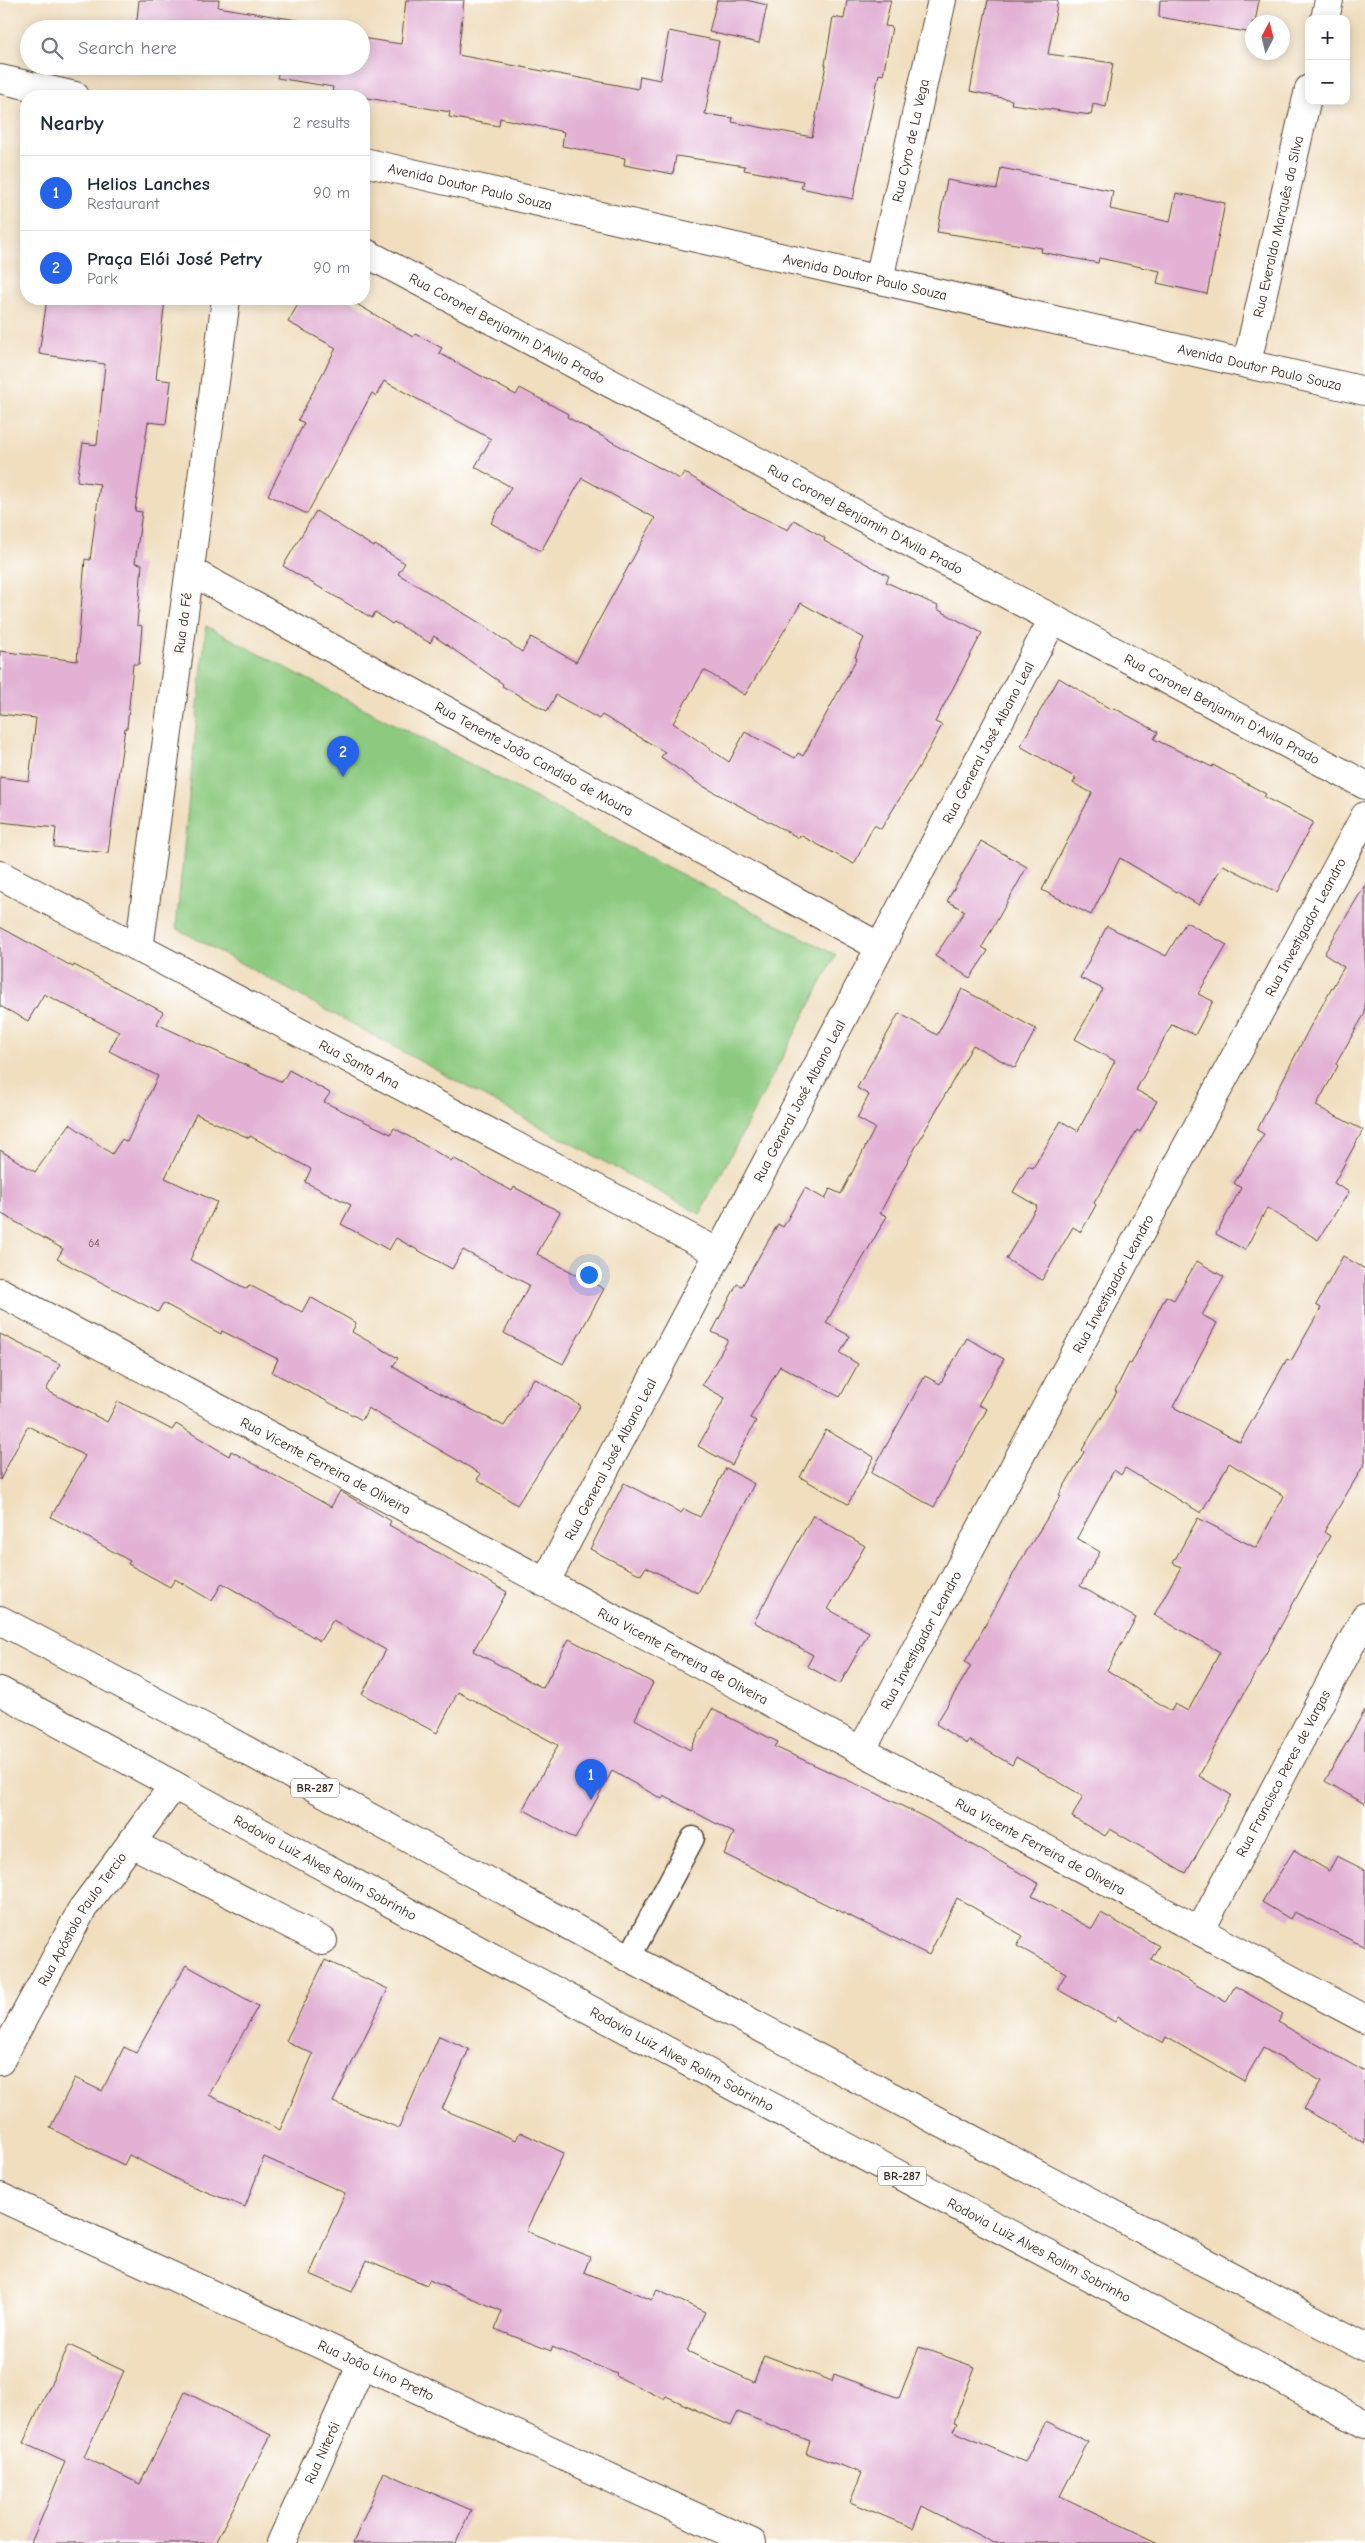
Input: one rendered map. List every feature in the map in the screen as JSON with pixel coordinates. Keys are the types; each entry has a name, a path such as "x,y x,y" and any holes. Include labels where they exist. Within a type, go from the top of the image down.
{"main road":[{"name":"Rua Cyro de La Vega","path":"879,280 942,0"},
{"path":"1326,15 1329,0"},
{"path":"0,79 49,90"},
{"name":"Rua Everaldo Marquês da Silva","path":"1246,363 1306,105"},
{"name":"Avenida Doutor Paulo Souza","path":"370,163 1365,390"},
{"name":"Rua Coronel Benjamin D'Avila Prado","path":"370,255 1365,785"},
{"name":"Rua da Fé","path":"139,949 225,305"},
{"name":"Rua Tenente João Candido de Moura","path":"190,572 880,947"},
{"name":"Rua General José Albano Leal","path":"545,1583 1053,619"},
{"name":"Rua Investigador Leandro","path":"861,1750 1365,816"},
{"name":"Rua Santa Ana","path":"0,875 719,1253"},
{"name":"Rua Vicente Ferreira de Oliveira","path":"0,1292 1365,2019"},
{"name":"Rua Francisco Peres de Vargas","path":"1200,1931 1365,1617"},
{"name":"BR-287","path":"0,1620 214,1733 630,1958 1365,2347"},
{"name":"Rodovia Luiz Alves Rolim Sobrinho","path":"0,1691 438,1929 1365,2424"},
{"name":"Rua Apóstolo Paulo Tercio","path":"0,2061 83,1908 174,1785"},
{"path":"131,1843 323,1942"},
{"name":"Rua João Lino Pretto","path":"0,2197 752,2543"},
{"name":"Rua Niterói","path":"282,2543 362,2364"}],"lane":[{"path":"630,1958 693,1838"}],"green space":[{"path":"206,626 836,955 700,1214 176,928"}],"building":[{"path":"139,0 219,0 218,7 297,20 137,20"},
{"path":"406,0 464,0 458,55 638,89 640,76 660,80 669,31 719,41 705,114 733,118 732,122 812,137 833,17 844,19 847,0 891,0 885,26 892,27 883,75 879,74 853,199 801,188 803,181 744,170 745,166 676,156 673,174 624,165 625,158 562,146 564,132 500,118 499,126 449,117 450,112 370,98 370,90 332,90 333,87 277,78 278,75 370,75 370,39 401,44"},
{"path":"717,0 746,0 767,5 759,43 709,32"},
{"path":"988,0 1058,0 1048,54 1113,63 1106,107 1093,104 1091,115 1011,104 1012,100 970,91"},
{"path":"1160,0 1259,0 1256,15 1245,15 1245,32 1159,17"},
{"path":"1001,168 1113,191 1110,209 1170,222 1176,193 1225,203 1207,294 1157,283 1160,271 1099,258 1098,263 1041,252 1042,248 937,232 947,180 997,189"},
{"path":"46,305 164,305 156,379 171,381 166,424 148,422 135,511 142,512 135,563 142,564 137,625 142,626 139,664 133,664 127,728 125,728 108,853 54,847 56,828 0,822 0,777 29,781 36,718 0,714 0,651 77,661 85,559 90,560 100,484 77,481 83,443 97,445 105,364 39,354"},
{"path":"298,305 358,305 413,337 415,334 442,348 439,353 516,395 520,388 568,414 567,417 680,479 684,472 740,507 788,530 794,520 825,538 824,541 889,576 886,582 938,606 937,609 982,633 935,722 942,725 922,762 881,829 874,825 854,864 800,835 799,838 699,784 661,757 665,752 602,715 599,719 556,695 547,711 502,686 503,684 434,636 430,643 394,622 392,624 375,612 372,618 283,566 316,511 374,547 375,545 405,563 398,574 480,623 522,652 531,637 576,662 655,518 582,478 541,551 491,523 511,487 475,467 491,439 384,381 376,396 372,393 307,514 268,495 304,423 298,420 336,348 288,322","holes":["801,603 864,638 855,657 857,658 803,756 798,753 795,758 745,732 729,762 673,723 704,670 745,695"]},
{"path":"1059,678 1112,710 1114,708 1158,732 1154,739 1212,767 1213,765 1266,794 1264,797 1313,822 1277,892 1223,865 1199,905 1120,858 1091,915 1042,890 1092,793 1073,783 1076,778 1020,746"},
{"path":"981,841 1027,867 982,947 988,951 970,978 935,956 965,911 947,901"},
{"path":"1365,885 1365,1013 1336,1064 1338,1066 1316,1106 1363,1130 1334,1183 1349,1192 1318,1240 1267,1208 1245,1250 1216,1234 1241,1188 1234,1183 1264,1134 1257,1130 1311,1025 1344,967 1324,954"},
{"path":"1186,922 1227,945 1198,994 1213,1001 1195,1035 1172,1024 1136,1090 1157,1101 1140,1132 1137,1130 1094,1203 1096,1205 1081,1232 1073,1227 1042,1280 1006,1259 1037,1206 1013,1192 1028,1166 1033,1168 1061,1121 1078,1131 1115,1061 1075,1039 1103,989 1080,978 1107,926 1166,956"},
{"path":"0,927 73,967 74,965 163,1012 157,1024 282,1082 289,1070 330,1093 324,1102 391,1134 394,1128 452,1161 453,1158 512,1191 514,1187 560,1212 537,1254 604,1289 563,1364 504,1333 529,1285 463,1250 452,1269 396,1238 389,1250 341,1224 351,1205 305,1182 311,1169 250,1136 249,1138 196,1114 165,1178 217,1202 190,1260 247,1289 249,1285 302,1312 310,1297 356,1323 352,1332 398,1358 393,1366 441,1394 504,1426 534,1378 581,1406 517,1505 477,1479 481,1474 368,1408 362,1420 272,1372 278,1359 222,1331 221,1334 163,1303 158,1312 57,1259 63,1249 0,1213 0,1150 35,1172 70,1124 112,1154 122,1139 127,1142 158,1076 109,1051 119,1032 44,994 28,1021 0,1006"},
{"path":"962,989 1036,1029 1015,1068 973,1045 900,1175 880,1213 887,1216 826,1323 850,1336 840,1353 858,1364 840,1397 780,1366 750,1418 756,1421 732,1465 698,1446 725,1398 702,1385 728,1340 712,1332 737,1284 742,1286 778,1224 783,1227 805,1188 825,1199 830,1189 841,1194 875,1128 857,1118 869,1095 857,1088 899,1013 937,1035"},
{"path":"1343,1256 1365,1269 1365,1463 1324,1532 1330,1536 1199,1776 1231,1795 1186,1873 1110,1829 1105,1836 1072,1817 1083,1796 1016,1757 1012,1765 969,1740 967,1744 936,1724 971,1666 965,1662 1021,1560 1061,1496 1059,1495 1084,1452 1082,1450 1117,1392 1115,1391 1129,1363 1131,1364 1166,1296 1174,1300 1197,1261 1224,1277 1202,1315 1217,1323 1173,1407 1240,1442 1287,1359 1291,1361 1321,1308 1316,1305","holes":["1229,1463 1284,1496 1256,1548 1198,1518 1173,1563 1181,1567 1154,1615 1220,1652 1188,1711 1175,1704 1171,1711 1107,1670 1136,1618 1080,1586 1100,1552 1077,1538 1114,1470 1121,1475 1125,1468 1201,1513"]},
{"path":"0,1334 60,1364 46,1390 107,1422 118,1401 172,1430 176,1424 229,1456 231,1451 331,1507 340,1491 391,1521 389,1525 507,1592 473,1651 543,1688 569,1639 653,1683 635,1719 690,1750 712,1709 778,1742 775,1747 928,1819 1039,1884 1032,1896 1092,1929 1101,1913 1159,1946 1151,1959 1226,2002 1235,1986 1283,2014 1278,2022 1365,2072 1365,2143 1304,2109 1321,2081 1263,2048 1244,2081 1166,2037 1163,2043 1118,2017 1115,2022 1057,1989 1066,1973 1017,1946 1023,1936 957,1898 929,1955 724,1854 734,1833 664,1796 662,1799 612,1771 575,1839 523,1809 558,1745 458,1692 437,1733 362,1694 386,1650 333,1620 320,1641 222,1583 212,1601 175,1579 170,1587 128,1564 130,1561 51,1517 85,1456 28,1426 0,1480"},
{"path":"967,1338 1004,1359 978,1405 987,1409 934,1507 871,1473 925,1376 940,1384"},
{"path":"826,1430 874,1457 848,1504 800,1477"},
{"path":"726,1468 754,1484 698,1593 646,1567 641,1575 590,1549 624,1483 681,1513 684,1509 700,1517"},
{"path":"813,1515 865,1546 828,1609 869,1632 840,1684 807,1666 813,1655 754,1622"},
{"path":"1365,1710 1365,1804 1325,1781"},
{"path":"1294,1850 1329,1871 1337,1856 1365,1870 1365,1947 1294,1912 1290,1919 1262,1902"},
{"path":"325,1960 388,1989 333,2102 399,2128 439,2036 469,2049 442,2109 516,2140 520,2132 564,2153 526,2231 590,2257 584,2272 652,2300 657,2290 705,2312 687,2351 754,2382 764,2355 832,2381 834,2374 899,2398 919,2347 975,2367 954,2422 957,2423 953,2431 1025,2462 1046,2421 1088,2442 1060,2496 1159,2543 994,2543 922,2506 913,2528 850,2502 862,2473 806,2453 810,2441 738,2412 731,2426 666,2396 664,2399 616,2376 617,2374 552,2347 551,2351 495,2329 502,2311 429,2280 427,2285 367,2260 352,2292 310,2274 345,2193 264,2157 245,2207 184,2183 129,2155 124,2165 50,2128 75,2078 102,2091 124,2047 136,2053 186,1965 258,2006 209,2095 280,2130 313,2054 286,2041"},
{"path":"69,2345 124,2371 84,2457 140,2484 185,2392 271,2435 215,2543 31,2543 65,2462 23,2443"},
{"path":"384,2472 471,2510 456,2543 353,2543"}],"place":[{"name":"Praça Elói José Petry","path":"343,777"},
{"name":"Helios Lanches","path":"591,1800"}]}
